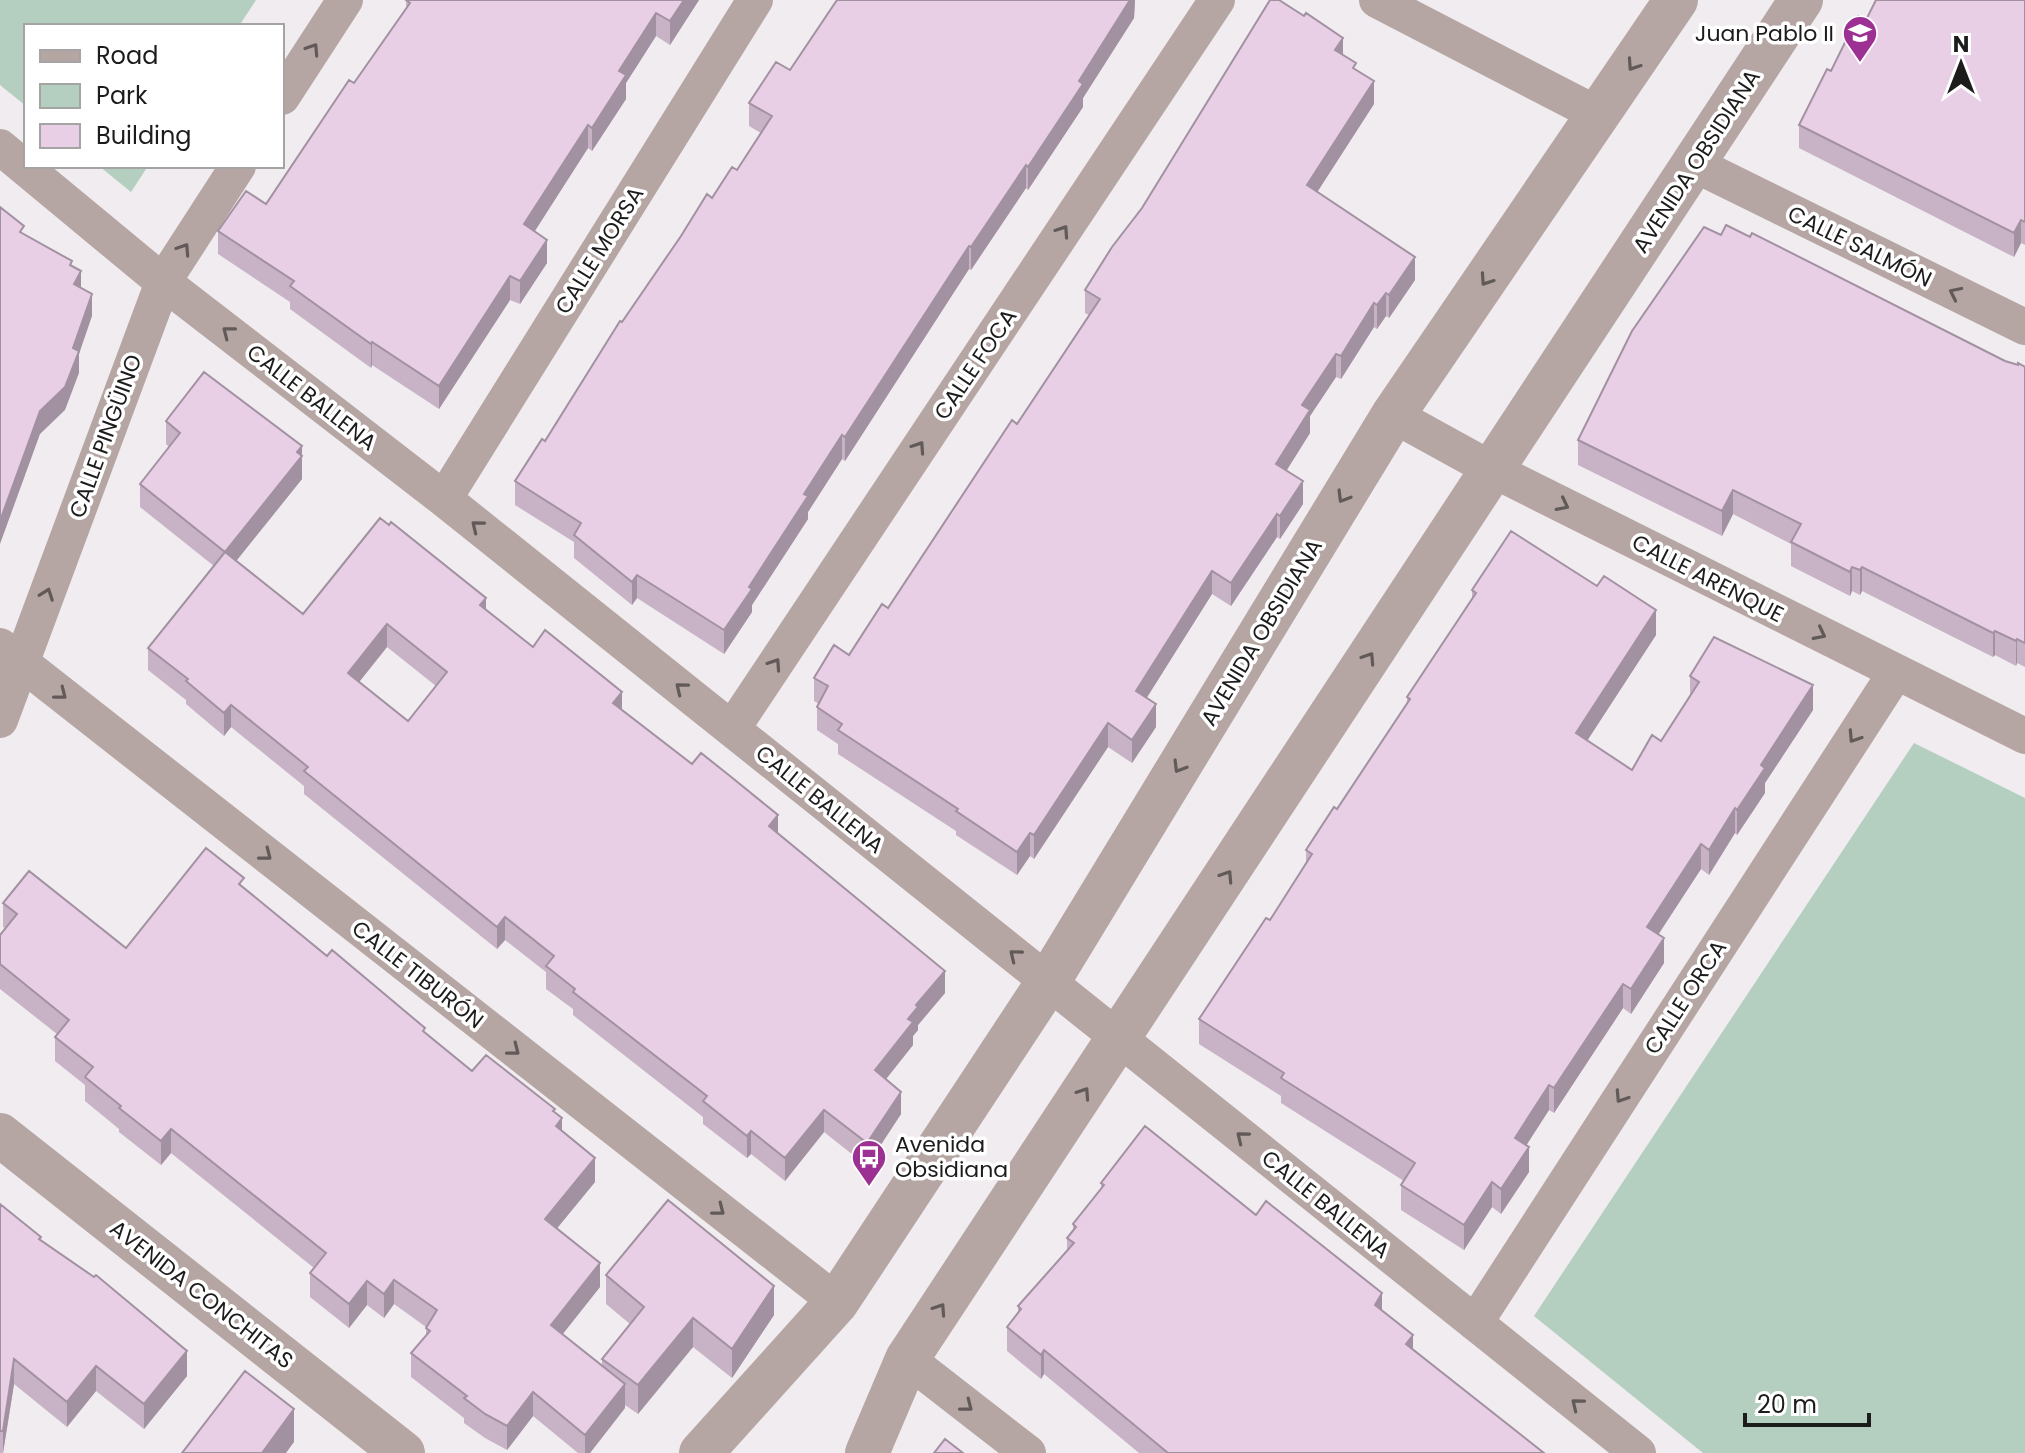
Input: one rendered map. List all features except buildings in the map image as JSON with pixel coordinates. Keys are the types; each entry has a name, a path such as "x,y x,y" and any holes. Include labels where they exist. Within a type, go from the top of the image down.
{"street":[{"path":"284,94 345,0"},
{"name":"CALLE MORSA","path":"444,499 755,0"},
{"name":"CALLE FOCA","path":"732,729 1217,0"},
{"path":"1377,0 1599,115"},
{"name":"AVENIDA OBSIDIANA","path":"701,1453 837,1302 1048,982 1393,415 1676,0"},
{"name":"AVENIDA OBSIDIANA","path":"867,1453 907,1359 1801,0"},
{"name":"CALLE BALLENA","path":"0,147 24,167"},
{"name":"CALLE SALMÓN","path":"1694,164 2025,327"},
{"name":"CALLE BALLENA","path":"25,168 163,282 444,499 1638,1453"},
{"name":"CALLE PINGÜINO","path":"0,720 11,654 163,282 237,168"},
{"name":"CALLE ARENQUE","path":"1393,415 1493,470 2025,736"},
{"name":"CALLE TIBURÓN","path":"11,654 837,1302"},
{"name":"CALLE ORCA","path":"1475,1323 1896,672"},
{"name":"AVENIDA CONCHITAS","path":"0,1135 403,1453"},
{"path":"907,1359 1028,1453"}],"green space":[{"path":"0,0 256,0 240,24 24,24 24,104 0,85"},
{"path":"101,168 147,168 131,192"},
{"path":"1914,743 2025,798 2025,1453 1703,1453 1534,1316"}],"place":[{"name":"Juan Pablo II","path":"1860,64"},
{"name":"Avenida Obsidiana","path":"869,1188"}]}
